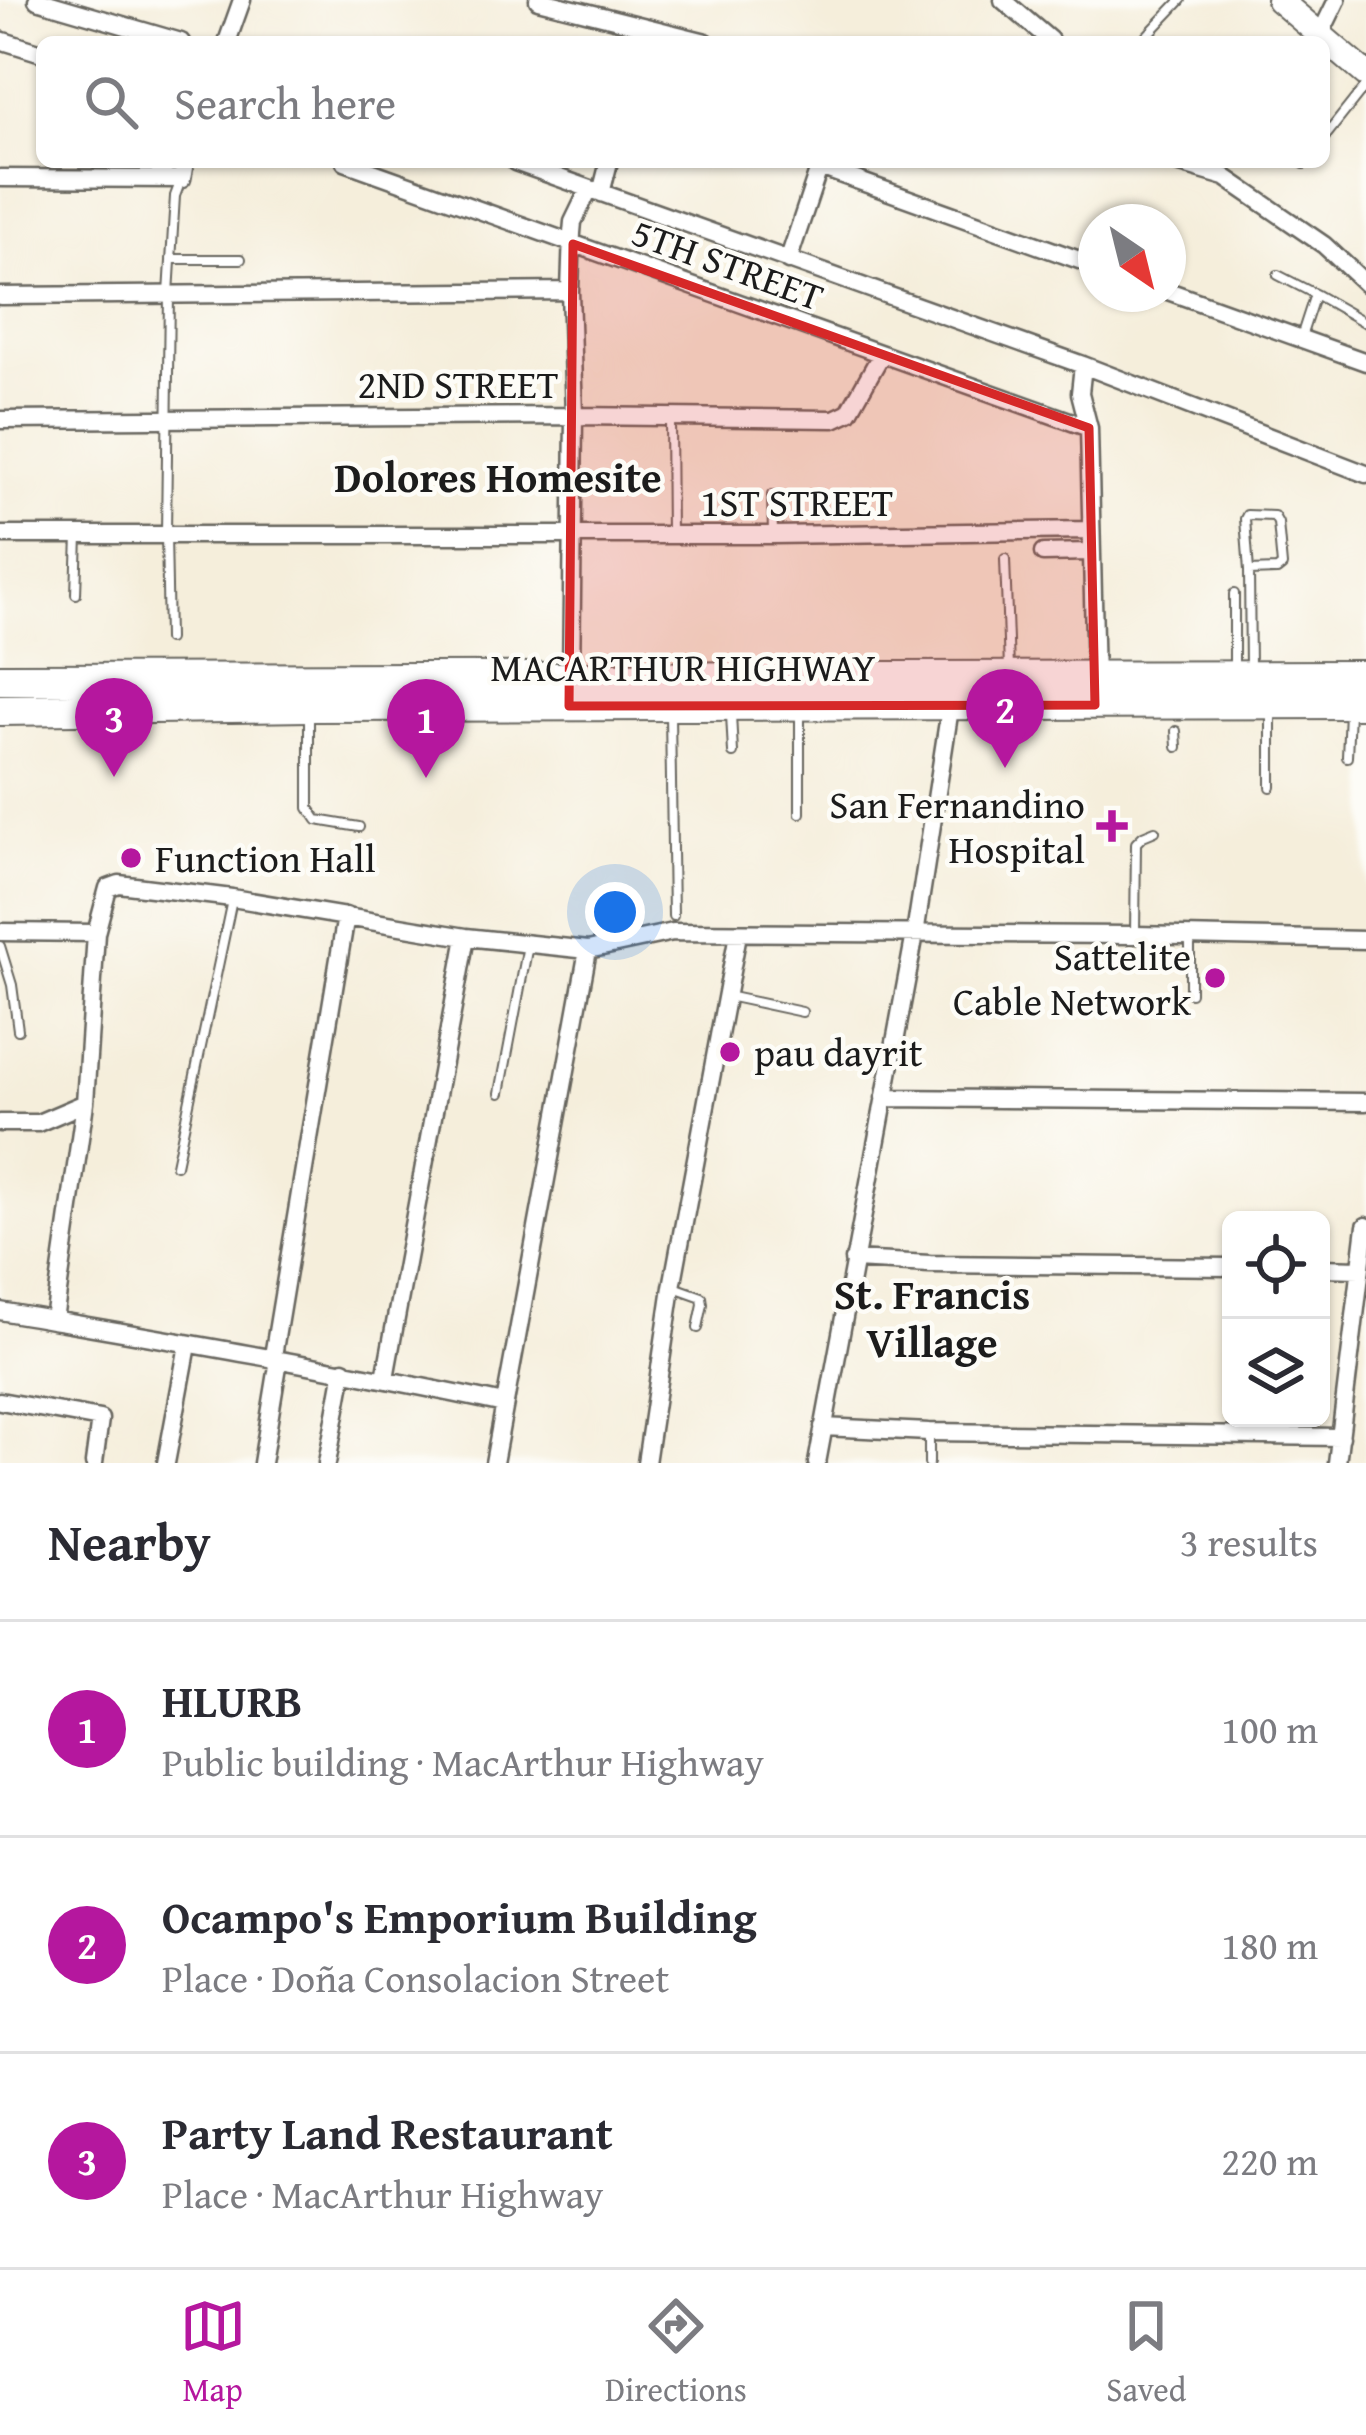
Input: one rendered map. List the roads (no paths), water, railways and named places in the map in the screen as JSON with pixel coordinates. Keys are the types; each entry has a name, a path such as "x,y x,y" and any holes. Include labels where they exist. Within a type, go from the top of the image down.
{"highway":[{"name":"MACARTHUR HIGHWAY","path":"952,691 1009,676 1095,690"},
{"name":"MACARTHUR HIGHWAY","path":"1251,691 1366,676"},
{"name":"MACARTHUR HIGHWAY","path":"0,679 309,692 1251,691 1358,703"},
{"name":"MACARTHUR HIGHWAY","path":"0,710 309,692"}],"main road":[{"path":"1279,0 1320,35"},
{"path":"1330,43 1366,74"}],"street":[{"path":"37,0 160,36"},
{"path":"229,36 242,0"},
{"path":"538,0 643,34"},
{"path":"1320,35 1337,0"},
{"path":"1005,1 1044,36"},
{"path":"0,40 36,51"},
{"name":"5TH STREET","path":"362,168 1088,428"},
{"path":"547,168 595,191 1083,365 1366,474"},
{"path":"570,691 573,222 606,168"},
{"path":"788,261 819,168"},
{"path":"828,168 1078,259"},
{"path":"1193,168 1225,178 1324,245 1366,284"},
{"path":"0,178 183,170"},
{"path":"0,296 570,291"},
{"path":"1186,298 1366,362"},
{"name":"2ND STREET","path":"0,420 842,417 881,355"},
{"path":"1083,365 1079,393 1088,428 1095,690"},
{"name":"1ST STREET","path":"0,535 1090,530"},
{"path":"1043,553 1090,552"},
{"path":"817,1463 915,934 952,691"},
{"path":"54,1320 85,1103 96,933 108,888 118,884 466,937 588,950 673,924 738,934 1366,940"},
{"path":"262,1463 278,1366 273,1356 346,916"},
{"path":"0,932 96,933"},
{"path":"646,1463 672,1287 738,934"},
{"path":"386,1378 466,937"},
{"path":"494,1463 588,950"},
{"path":"884,1098 1366,1102"},
{"path":"0,1123 38,1123 85,1103"},
{"path":"1337,1463 1366,1226"},
{"path":"854,1260 1222,1268"},
{"path":"1330,1268 1360,1269"},
{"path":"0,1310 273,1356 504,1404"},
{"path":"166,1463 188,1345"},
{"path":"327,1463 344,1370"},
{"path":"0,1401 100,1420 94,1463"},
{"path":"823,1427 1341,1437"}],"lane":[{"path":"1147,36 1181,0"},
{"path":"1330,130 1366,85"},
{"path":"168,639 169,294 175,196 183,170"},
{"path":"171,259 241,259"},
{"path":"1278,274 1366,323"},
{"path":"1300,339 1315,294"},
{"path":"670,417 671,535"},
{"path":"772,495 773,535"},
{"path":"1249,571 1282,566 1274,516 1247,515 1245,519 1251,691"},
{"path":"76,594 78,535"},
{"path":"1005,560 1009,676"},
{"path":"1234,594 1271,787"},
{"path":"670,690 673,924"},
{"path":"730,690 733,753"},
{"path":"800,691 800,813"},
{"path":"309,692 309,808 317,820 359,827"},
{"path":"1347,757 1358,703"},
{"path":"1177,731 1177,747"},
{"path":"1135,935 1136,843 1155,831"},
{"path":"176,1165 232,898"},
{"path":"1190,937 1190,993"},
{"path":"500,1094 528,944"},
{"path":"0,946 12,985 17,1030"},
{"path":"727,995 802,1012"},
{"path":"672,1287 702,1297 698,1328"},
{"path":"928,1432 929,1463"}],"place":[{"name":"Ocampo's Emporium Building","path":"1005,768"},
{"name":"Party Land Restaurant","path":"114,777"},
{"name":"HLURB","path":"426,778"},
{"name":"San Fernandino Hospital","path":"1112,826"},
{"name":"Function Hall","path":"131,858"},
{"name":"Sattelite Cable Network","path":"1215,978"},
{"name":"pau dayrit","path":"730,1052"}],"district":[{"name":"Dolores Homesite","path":"498,477"},
{"name":"St. Francis Village","path":"932,1318"}]}
